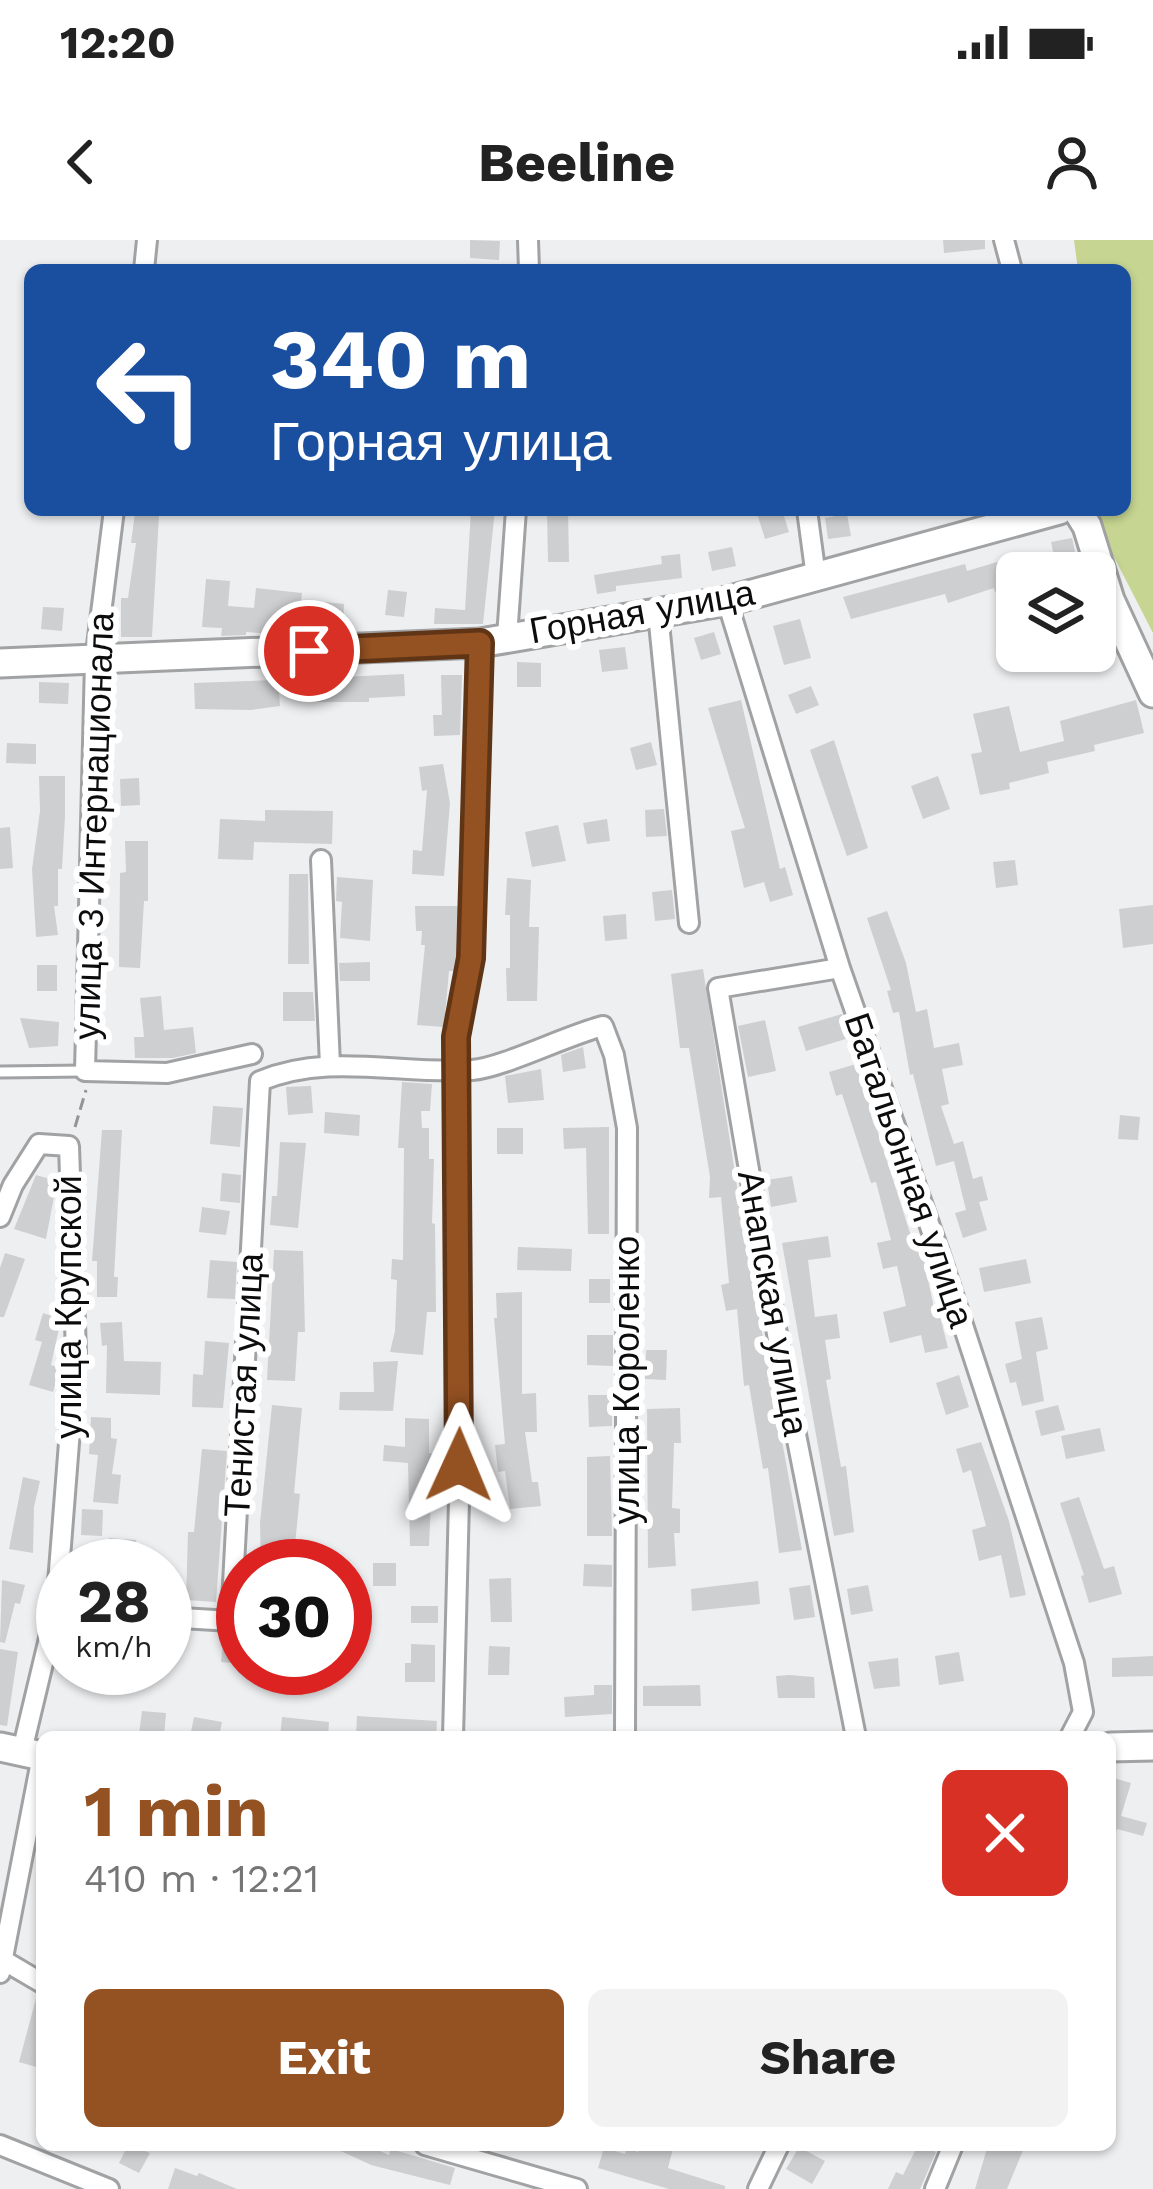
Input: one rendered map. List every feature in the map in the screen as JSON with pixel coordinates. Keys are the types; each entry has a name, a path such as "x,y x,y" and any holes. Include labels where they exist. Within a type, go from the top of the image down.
{"main road":[{"name":"Горная улица","path":"0,663 493,640 727,601 1037,516"},
{"path":"1081,516 1110,600 1153,693"},
{"path":"1116,1747 1153,1745"}],"street":[{"name":"улица 3 Интернационала","path":"88,1072 95,661 113,516"},
{"path":"453,1731 460,1421 456,1037 471,958 493,640 515,516"},
{"path":"807,516 816,577"},
{"name":"Батальонная улица","path":"727,601 839,968 1074,1663 1083,1712 1073,1731"},
{"path":"658,613 689,923"},
{"path":"321,860 330,1065 458,1069"},
{"name":"Анапская улица","path":"839,968 718,988 784,1369 855,1731"},
{"name":"улица Короленко","path":"458,1069 474,1070 603,1026 614,1055 627,1128 625,1731"},
{"path":"88,1072 167,1073 252,1054"},
{"name":"Тенистая улица","path":"192,1619 231,1622 260,1081 286,1070 330,1065"},
{"path":"0,1217 4,1194 39,1144 69,1146"},
{"name":"улица Крупской","path":"64,1539 76,1353 69,1146"},
{"name":"улица Крупской","path":"2,1966 26,1752 39,1695"},
{"path":"2,1966 36,1980"},
{"path":"0,2145 109,2189"},
{"path":"446,2151 577,2189"},
{"path":"758,2189 776,2151"},
{"path":"935,2189 951,2151"}],"lane":[{"path":"0,1072 88,1072"}],"path":[{"path":"69,1146 88,1072"}],"green space":[{"path":"1074,240 1153,240 1153,633 1116,561 1116,552 1112,552 1093,516 1131,516 1131,264 1077,264"}],"building":[{"path":"470,240 500,241 499,260 470,258"},
{"path":"943,240 985,240 985,249 944,253"},
{"path":"135,516 159,516 152,637 121,637 121,598 128,598 136,543 131,543"},
{"path":"471,516 494,516 483,624 434,624 435,608 465,610"},
{"path":"547,516 568,516 569,562 548,562"},
{"path":"758,516 784,516 789,532 765,539"},
{"path":"847,516 851,536 828,539 825,518"},
{"path":"1072,538 1075,552 1053,552 1051,542"},
{"path":"732,547 736,566 712,571 708,552"},
{"path":"680,554 682,578 616,586 616,591 597,594 594,575 662,564 661,556"},
{"path":"996,562 996,592 994,588 948,603 945,594 851,619 843,597 965,564 967,571"},
{"path":"206,579 230,581 228,606 254,608 256,588 302,593 299,622 273,620 272,634 221,636 222,628 202,627"},
{"path":"388,590 407,592 404,617 385,615"},
{"path":"324,602 344,604 343,628 322,626"},
{"path":"43,607 64,608 62,631 41,629"},
{"path":"800,619 811,658 784,665 773,626"},
{"path":"714,632 721,654 701,660 694,638"},
{"path":"625,647 628,669 602,672 599,650"},
{"path":"517,662 541,663 541,687 517,687"},
{"path":"404,674 405,696 369,698 369,702 306,702 304,679"},
{"path":"441,675 462,675 460,735 434,736 433,715 442,715"},
{"path":"278,680 280,706 195,709 194,683"},
{"path":"39,682 69,683 68,704 39,703"},
{"path":"811,686 819,705 796,714 788,695"},
{"path":"741,700 780,869 785,867 793,895 770,902 764,882 744,888 731,831 745,828 708,708"},
{"path":"1136,700 1144,733 1047,762 1049,773 980,795 971,754 982,752 973,714 1009,706 1020,752 1064,741 1060,721"},
{"path":"834,740 868,848 847,856 810,750"},
{"path":"651,742 657,765 636,770 630,748"},
{"path":"7,743 36,744 36,764 6,763"},
{"path":"443,764 450,803 444,876 412,874 413,850 422,851 427,790 422,791 419,767"},
{"path":"39,776 65,776 65,816 58,906 54,906 58,935 36,937 32,869 40,811"},
{"path":"938,776 950,809 923,819 911,786"},
{"path":"139,778 140,805 121,806 120,779"},
{"path":"664,809 667,836 646,837 645,810"},
{"path":"265,810 333,811 332,844 254,842 253,860 218,859 220,819 265,821"},
{"path":"607,819 610,841 587,844 583,823"},
{"path":"558,825 566,861 532,867 525,832"},
{"path":"10,827 13,868 0,869 0,828"},
{"path":"125,841 148,841 148,901 144,901 140,968 119,967"},
{"path":"1015,860 1018,885 996,888 993,862"},
{"path":"289,874 308,874 309,964 288,964"},
{"path":"337,877 373,880 370,941 340,938 342,902 336,901"},
{"path":"507,878 531,880 529,927 539,927 537,1001 507,1001"},
{"path":"672,890 675,919 655,921 652,892"},
{"path":"1153,905 1153,944 1123,948 1119,909"},
{"path":"415,906 459,906 458,957 455,971 449,971 444,1027 417,1025 425,945 421,945 422,931 416,931"},
{"path":"887,911 906,963 916,1012 927,1009 934,1048 959,1043 963,1065 942,1069 949,1104 941,1106 954,1144 963,1141 973,1179 982,1176 988,1200 979,1202 987,1230 963,1238 955,1213 966,1210 954,1161 936,1166 910,1075 899,1012 893,1013 887,991 891,990 867,918"},
{"path":"626,914 627,939 605,941 603,916"},
{"path":"370,962 370,981 340,981 339,963"},
{"path":"37,965 57,965 57,991 37,991"},
{"path":"703,969 747,1250 802,1550 779,1553 768,1468 763,1469 749,1385 744,1386 737,1309 726,1311 721,1285 729,1283 721,1197 709,1198 710,1177 689,1048 680,1048 671,974"},
{"path":"283,992 313,992 315,1021 283,1021"},
{"path":"161,996 164,1030 193,1027 196,1053 135,1058 134,1037 144,1037 140,998"},
{"path":"842,1014 849,1038 806,1051 798,1027"},
{"path":"20,1018 59,1022 58,1046 29,1048"},
{"path":"765,1020 776,1071 748,1077 738,1026"},
{"path":"583,1047 586,1068 563,1072 561,1055"},
{"path":"856,1064 911,1236 919,1236 935,1313 939,1312 948,1348 925,1353 921,1335 890,1343 883,1312 906,1306 897,1266 883,1269 877,1243 891,1240 876,1182 871,1183 842,1094 836,1096 829,1072"},
{"path":"541,1069 544,1100 508,1103 505,1076"},
{"path":"402,1082 432,1084 430,1111 421,1111 422,1128 429,1128 429,1159 434,1159 436,1312 427,1312 423,1355 390,1352 397,1280 391,1279 392,1259 403,1260 404,1148 398,1148"},
{"path":"311,1086 313,1113 288,1115 286,1087"},
{"path":"213,1106 243,1108 240,1147 210,1144"},
{"path":"325,1112 360,1115 359,1136 324,1133"},
{"path":"1120,1115 1140,1117 1138,1140 1118,1139"},
{"path":"609,1127 609,1234 588,1234 586,1148 564,1149 563,1128"},
{"path":"497,1128 523,1128 523,1154 497,1154"},
{"path":"102,1130 122,1130 117,1297 97,1297 97,1261 92,1261"},
{"path":"280,1142 306,1143 298,1228 270,1225"},
{"path":"222,1173 241,1175 240,1203 220,1201"},
{"path":"36,1175 57,1181 46,1239 14,1229"},
{"path":"792,1176 797,1202 771,1207 767,1180"},
{"path":"202,1207 230,1211 226,1235 199,1232"},
{"path":"828,1236 831,1257 808,1260 815,1317 837,1314 840,1338 825,1340 831,1379 826,1380 841,1467 846,1466 854,1532 834,1536 782,1243"},
{"path":"518,1247 572,1249 571,1271 517,1270"},
{"path":"274,1250 303,1251 305,1332 298,1332 295,1381 267,1380"},
{"path":"5,1253 25,1259 4,1317 0,1317 0,1268"},
{"path":"1026,1259 1031,1283 984,1292 979,1268"},
{"path":"210,1260 237,1262 235,1299 207,1298"},
{"path":"589,1279 610,1279 610,1303 589,1303"},
{"path":"522,1292 522,1394 536,1393 537,1432 525,1432 532,1482 538,1482 541,1506 510,1509 505,1471 498,1472 495,1445 505,1444 494,1318 496,1293"},
{"path":"43,1313 61,1319 51,1365 60,1368 53,1392 29,1385 42,1342 35,1340"},
{"path":"1042,1317 1048,1349 1036,1352 1044,1401 1022,1406 1005,1364 1022,1359 1015,1322"},
{"path":"122,1322 124,1361 161,1362 160,1395 106,1393 107,1345 102,1346 100,1323"},
{"path":"587,1335 613,1335 613,1366 587,1365"},
{"path":"205,1341 229,1343 223,1408 192,1407 193,1374 203,1375"},
{"path":"646,1350 667,1350 666,1380 645,1379"},
{"path":"398,1361 393,1411 339,1410 340,1392 374,1392 373,1362"},
{"path":"959,1375 969,1407 946,1415 936,1383"},
{"path":"588,1395 612,1395 612,1426 589,1427"},
{"path":"272,1405 302,1408 294,1493 300,1494 296,1539 260,1539"},
{"path":"1058,1405 1065,1430 1041,1436 1035,1411"},
{"path":"680,1408 681,1443 674,1443 672,1508 680,1509 680,1533 674,1533 676,1566 648,1568 647,1409"},
{"path":"91,1417 111,1418 111,1438 117,1439 112,1474 121,1475 118,1504 93,1502 98,1455 89,1454"},
{"path":"405,1418 429,1419 429,1453 433,1454 429,1546 410,1546 408,1463 383,1461 384,1445 405,1447"},
{"path":"1100,1428 1105,1451 1066,1459 1061,1436"},
{"path":"981,1442 1009,1521 1026,1595 1010,1598 1001,1555 979,1561 972,1530 986,1526 971,1470 963,1473 956,1449"},
{"path":"202,1449 227,1451 221,1539 216,1539 216,1602 192,1600 192,1539 188,1539 188,1532 194,1532"},
{"path":"610,1456 612,1536 587,1536 587,1457"},
{"path":"23,1477 40,1481 33,1553 9,1549"},
{"path":"1079,1497 1104,1569 1114,1566 1122,1594 1089,1603 1060,1503"},
{"path":"82,1509 103,1510 102,1536 81,1535"},
{"path":"373,1563 396,1563 396,1586 373,1586"},
{"path":"584,1564 612,1565 612,1587 583,1586"},
{"path":"511,1578 512,1622 491,1622 489,1579"},
{"path":"2,1580 25,1585 5,1643 0,1642"},
{"path":"758,1581 760,1604 692,1611 691,1589"},
{"path":"810,1585 815,1617 794,1620 789,1588"},
{"path":"868,1585 873,1611 851,1615 847,1589"},
{"path":"411,1606 438,1606 438,1623 411,1623"},
{"path":"411,1644 435,1645 435,1682 405,1682"},
{"path":"489,1646 510,1647 509,1675 488,1675"},
{"path":"0,1649 18,1652 7,1726 0,1725"},
{"path":"959,1652 964,1681 939,1685 935,1656"},
{"path":"1153,1656 1153,1676 1112,1677 1112,1658"},
{"path":"898,1658 900,1686 874,1689 868,1662"},
{"path":"776,1676 814,1677 815,1698 778,1698"},
{"path":"594,1685 612,1685 612,1714 565,1717 564,1697 594,1695"},
{"path":"700,1685 701,1706 643,1706 643,1686"},
{"path":"142,1711 166,1713 164,1731 139,1731"},
{"path":"357,1716 437,1721 436,1731 356,1731"},
{"path":"194,1717 222,1722 220,1731 191,1731"},
{"path":"282,1717 329,1722 328,1731 281,1731"},
{"path":"1116,1779 1131,1783 1121,1816 1147,1823 1143,1836 1117,1829"},
{"path":"36,1999 36,2067 19,2062"},
{"path":"125,2151 150,2153 139,2173 119,2163"},
{"path":"341,2151 389,2155 398,2151 455,2168 450,2185 371,2165"},
{"path":"603,2151 672,2151 668,2168 725,2189 669,2189 598,2168"},
{"path":"797,2151 825,2161 812,2184 786,2169"},
{"path":"915,2151 936,2152 920,2189 888,2189 896,2172 903,2175"},
{"path":"986,2151 1023,2151 1007,2189 975,2189"},
{"path":"175,2168 199,2173 237,2189 168,2189"}],"route":[{"path":"309,651 480,643 471,958 456,1037 459,1465"}]}
